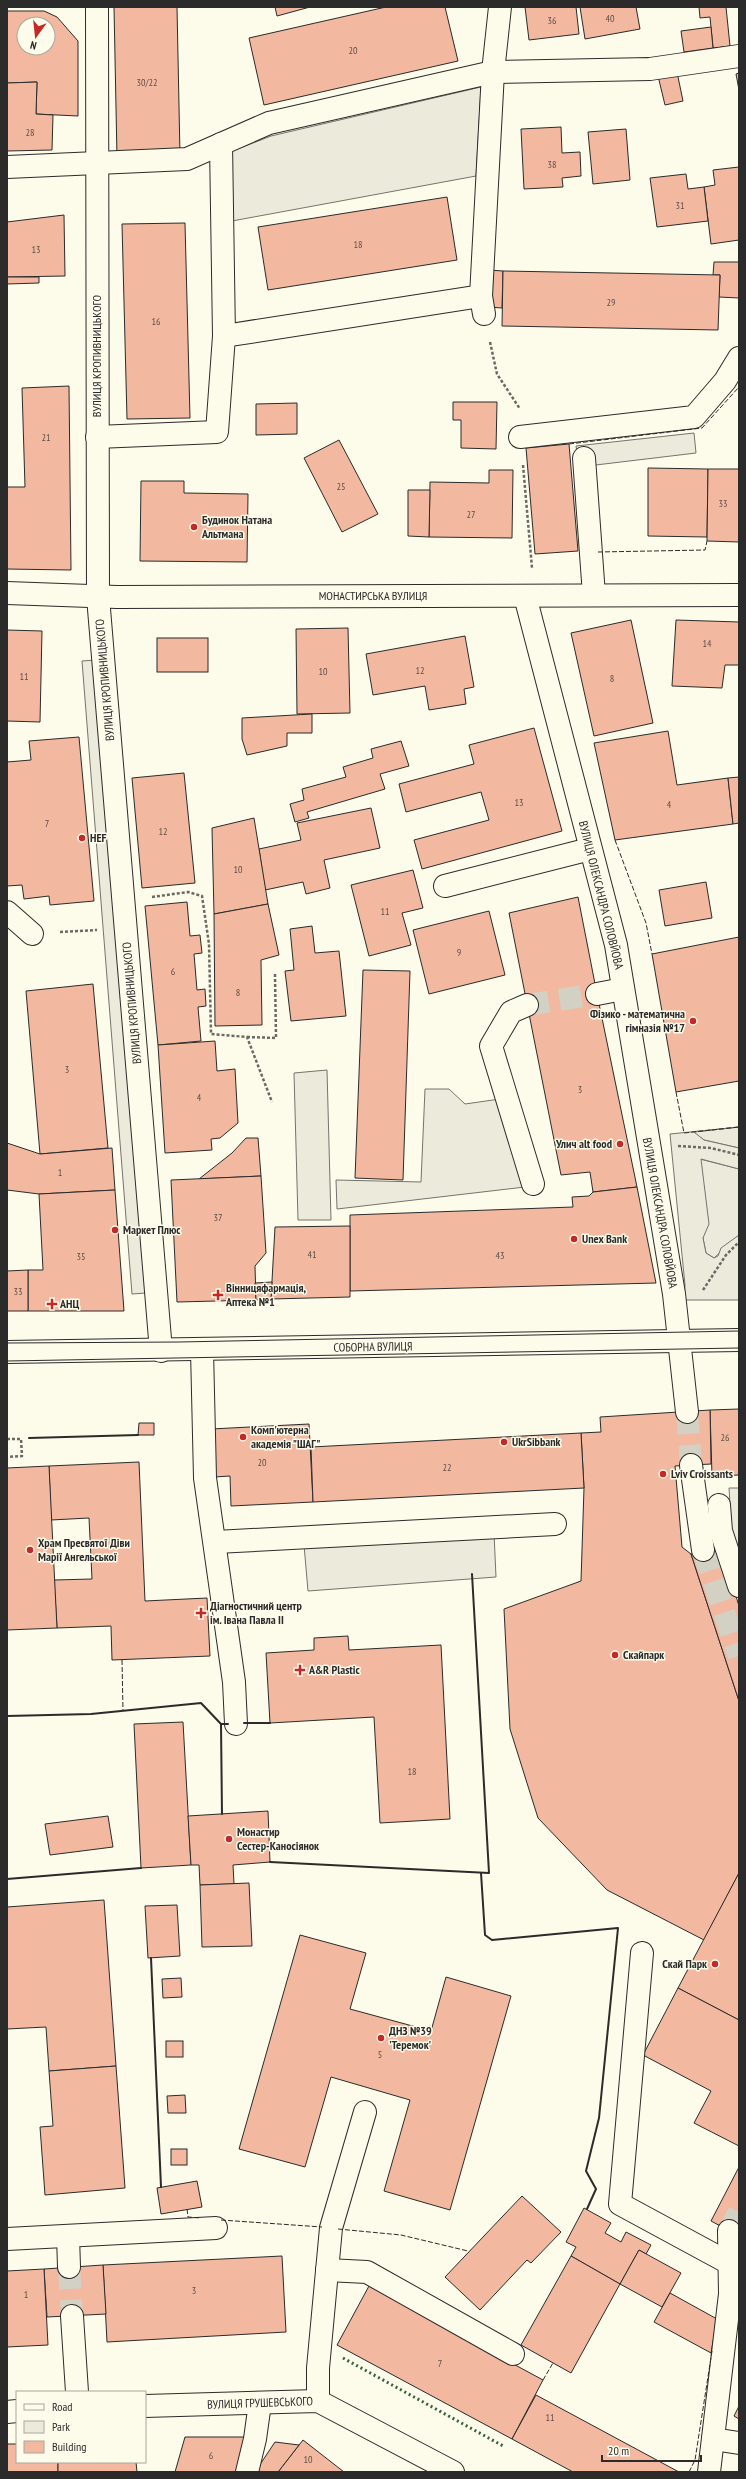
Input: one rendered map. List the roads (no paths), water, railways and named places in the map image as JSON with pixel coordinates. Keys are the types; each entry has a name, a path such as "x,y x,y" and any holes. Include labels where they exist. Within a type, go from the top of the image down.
{"street":[{"name":"ВУЛИЦЯ КРОПИВНИЦЬКОГО","path":"97,7 96,162 98,597 161,1351"},
{"path":"224,336 483,305 493,72 500,7"},
{"path":"7,167 187,159 269,122 493,72 650,69 739,56"},
{"path":"97,437 217,432 224,336 221,144"},
{"path":"520,437 694,417 725,381 739,358"},
{"path":"584,458 594,595"},
{"name":"МОНАСТИРСЬКА ВУЛИЦЯ","path":"7,594 98,597 739,595"},
{"name":"ВУЛИЦЯ ОЛЕКСАНДРА СОЛОВЙОВА","path":"530,595 590,848 616,945 674,1294 687,1412"},
{"path":"445,886 590,848"},
{"path":"7,912 32,934"},
{"path":"597,994 623,989"},
{"path":"527,1005 511,1012 491,1046 533,1184"},
{"name":"СОБОРНА ВУЛИЦЯ","path":"7,1352 161,1351 739,1340"},
{"path":"202,1350 205,1478 216,1542 234,1682 236,1724"},
{"path":"691,1465 703,1550"},
{"path":"719,1506 721,1531 739,1586"},
{"path":"216,1542 555,1524"},
{"path":"642,1953 620,2204 733,2278"},
{"path":"318,2401 318,2368 331,2228 365,2112"},
{"path":"7,2239 216,2228"},
{"path":"708,2472 733,2278 729,2231"},
{"path":"68,2236 69,2267"},
{"path":"327,2270 366,2272 513,2354"},
{"path":"72,2316 77,2391"},
{"name":"ВУЛИЦЯ ГРУШЕВСЬКОГО","path":"146,2406 318,2401 453,2472"},
{"path":"247,2472 256,2439 260,2403"},
{"path":"713,2439 739,2443"}],"tunnel":[{"path":"527,1005 597,994"},
{"path":"687,1412 691,1465"},
{"path":"703,1550 739,1656"},
{"path":"729,2231 739,2212"},
{"path":"69,2267 72,2316"}],"tram line":[{"path":"7,1343 179,1342 739,1331"},
{"path":"7,1361 739,1348"}],"place":[{"name":"Будинок Натана Альтмана","path":"194,527"},
{"name":"HEF","path":"82,838"},
{"name":"Фізико - математична гімназія №17","path":"693,1021"},
{"name":"Улич alt food","path":"620,1144"},
{"name":"Маркет Плюс","path":"115,1230"},
{"name":"Unex Bank","path":"574,1239"},
{"name":"Вінницяфармація, Аптека №1","path":"218,1295"},
{"name":"АНЦ","path":"52,1304"},
{"name":"Комп'ютерна академія \"ШАГ\"","path":"243,1437"},
{"name":"UkrSibbank","path":"504,1442"},
{"name":"Lviv Croissants","path":"663,1474"},
{"name":"Храм Пресвятої Діви Марії Ангельської","path":"30,1550"},
{"name":"Діагностичний центр ім. Івана Павла II","path":"201,1613"},
{"name":"Скайпарк","path":"615,1655"},
{"name":"A&R Plastic","path":"300,1670"},
{"name":"Монастир Сестер-Каносіянок","path":"229,1839"},
{"name":"Скай Парк","path":"715,1964"},
{"name":"ДНЗ №39 'Теремок'","path":"381,2038"}]}
